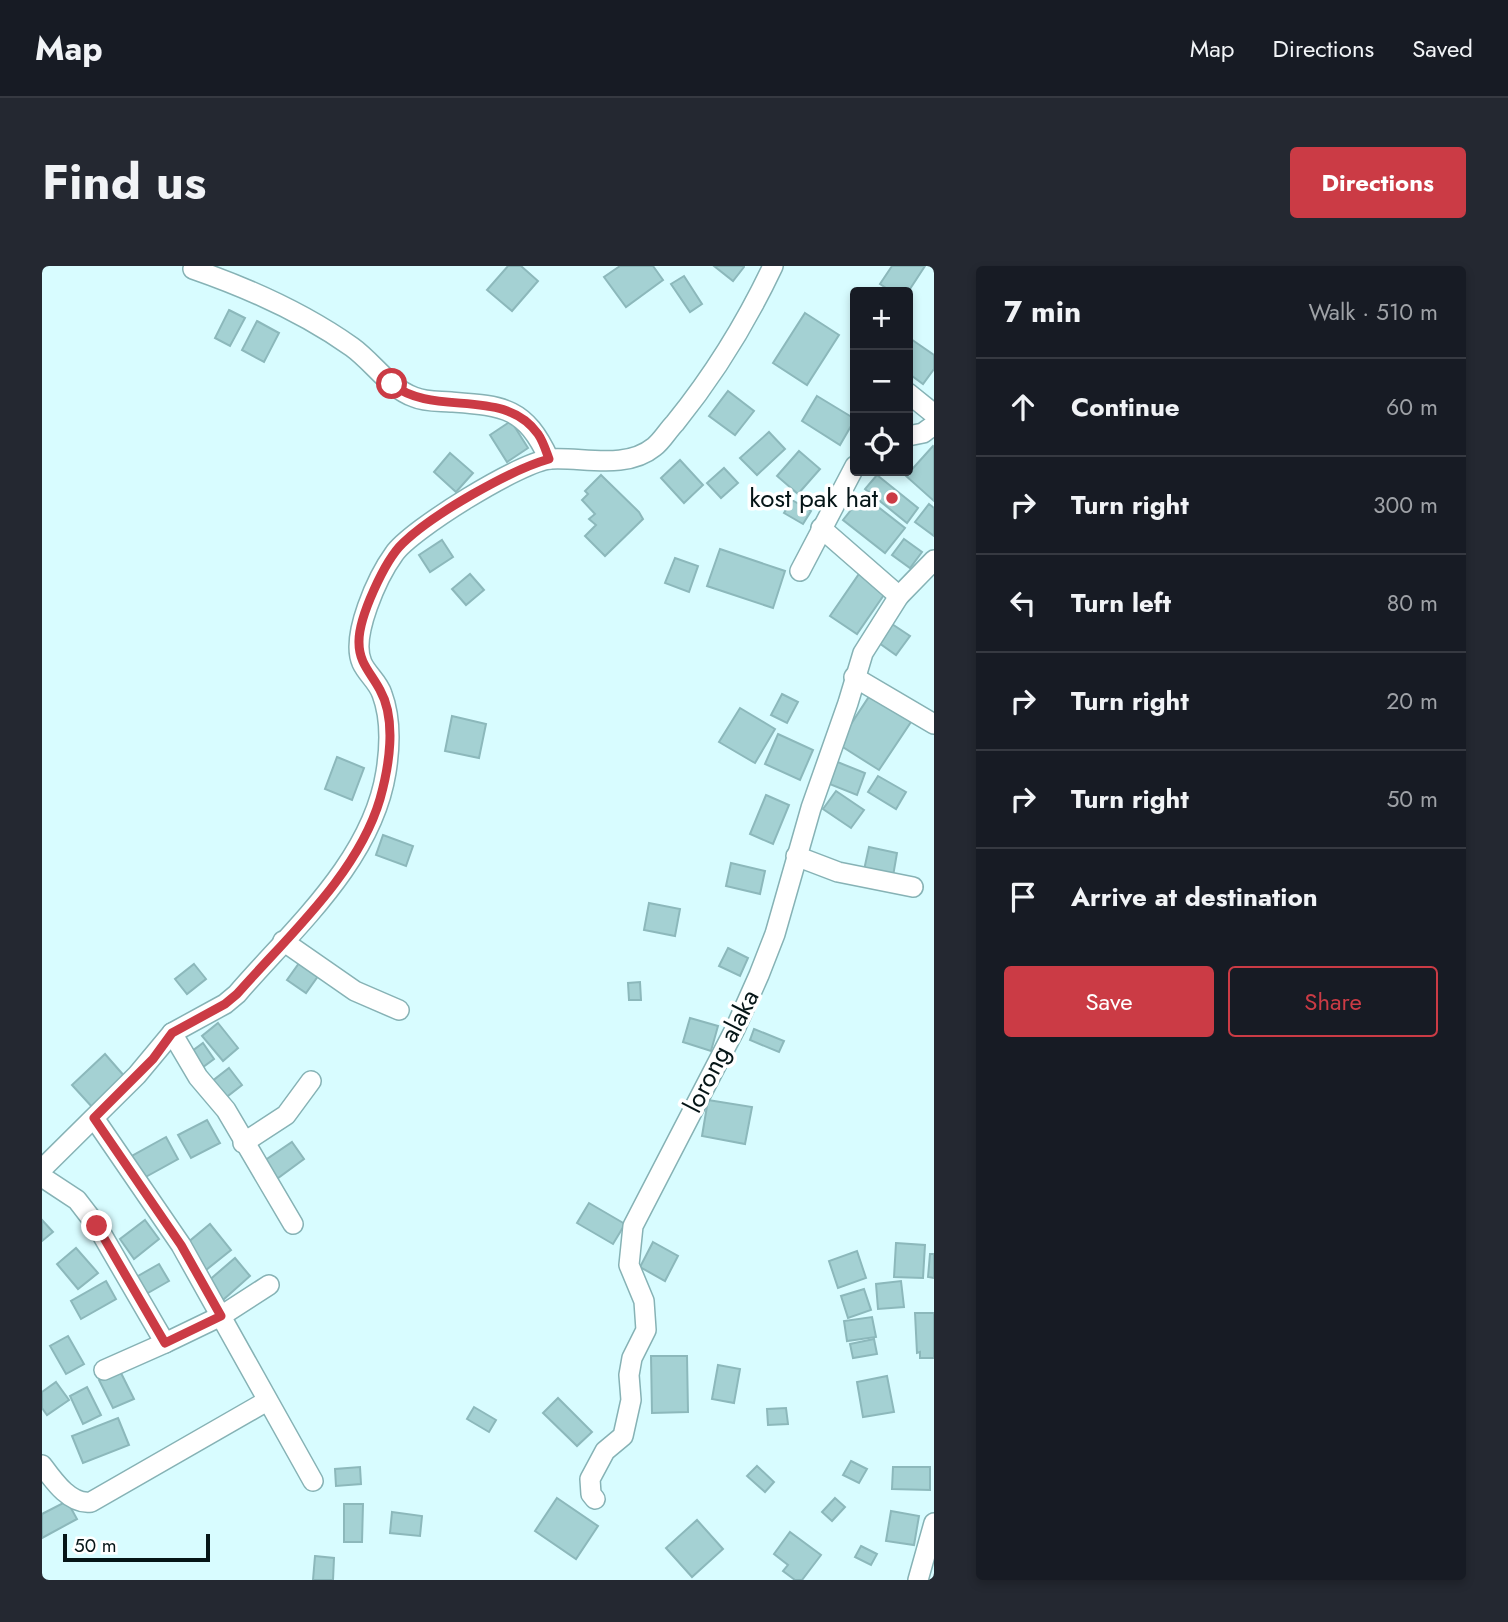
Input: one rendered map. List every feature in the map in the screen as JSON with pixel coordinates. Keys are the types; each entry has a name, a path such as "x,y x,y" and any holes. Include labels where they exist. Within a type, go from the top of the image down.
{"street":[{"path":"42,1169 153,1059 172,1033 225,1004 283,941 350,860 380,801 390,746 388,717 382,692 361,662 358,641 367,608 386,567 402,544 458,503 534,463 549,459 627,458 654,448 703,387 773,266"},
{"path":"193,269 230,282 296,314 352,347 402,392 416,399 485,405 518,416 537,433 549,459"},
{"path":"913,397 934,414"},
{"path":"913,435 923,433 934,425"},
{"path":"800,571 850,475"},
{"path":"821,528 899,596"},
{"name":"lorong alaka","path":"595,1499 591,1494 590,1479 605,1451 623,1436 631,1400 629,1375 632,1358 646,1330 643,1301 629,1265 633,1226 749,997 775,934 796,856 849,703 854,677 863,653 899,596 934,560"},
{"path":"854,677 934,724"},
{"path":"796,856 838,872 913,887"},
{"path":"283,941 355,991 399,1010"},
{"path":"172,1033 198,1077 226,1110 243,1143 293,1223"},
{"path":"243,1143 286,1115 311,1081"},
{"path":"94,1118 181,1245 313,1481"},
{"path":"42,1177 77,1200 97,1226 165,1343"},
{"path":"104,1370 221,1316 269,1285"},
{"path":"42,1465 71,1497 84,1503 92,1502 267,1401"},
{"path":"918,1580 934,1523"}],"building":[{"path":"508,266 521,266 538,281 512,311 487,290"},
{"path":"620,266 653,266 663,280 626,307 604,277"},
{"path":"714,266 744,266 744,267 733,281"},
{"path":"892,266 925,266 911,287 884,287 880,284"},
{"path":"684,276 702,304 690,312 671,284"},
{"path":"229,310 245,318 230,346 215,338"},
{"path":"805,313 839,335 807,385 773,363"},
{"path":"257,321 279,333 264,362 242,350"},
{"path":"913,340 934,355 934,369 923,384 913,377"},
{"path":"728,391 754,411 735,435 709,416"},
{"path":"817,396 850,416 850,428 840,445 802,421"},
{"path":"511,421 528,448 507,462 490,435"},
{"path":"769,432 785,449 757,475 740,458"},
{"path":"933,446 934,501 906,476 913,476 913,468"},
{"path":"799,451 820,469 798,494 777,476"},
{"path":"450,453 473,473 456,492 434,472"},
{"path":"680,460 703,485 684,503 661,478"},
{"path":"724,468 738,483 721,498 707,483"},
{"path":"601,475 643,519 605,556 585,536 596,525 589,519 595,514 582,500 588,494 585,491"},
{"name":"kost pak hat","path":"878,476 918,508 907,523 865,489"},
{"path":"863,495 905,528 885,553 843,520"},
{"path":"792,500 811,511 803,524 784,513"},
{"path":"929,504 934,508 934,536 915,522"},
{"path":"904,539 922,552 910,568 892,555"},
{"path":"442,540 453,557 430,572 419,555"},
{"path":"720,549 785,571 773,608 707,586"},
{"path":"675,558 698,566 689,592 665,583"},
{"path":"861,571 888,589 857,634 830,616"},
{"path":"470,574 484,590 466,605 452,589"},
{"path":"892,624 910,636 896,655 879,643"},
{"path":"872,692 913,719 879,770 838,744"},
{"path":"782,694 798,702 787,723 771,715"},
{"path":"740,708 775,729 755,763 719,742"},
{"path":"452,716 486,724 479,758 445,751"},
{"path":"778,734 813,750 800,780 765,764"},
{"path":"337,757 364,768 352,800 325,789"},
{"path":"835,761 865,773 857,795 827,783"},
{"path":"878,776 906,792 896,809 868,792"},
{"path":"836,791 864,810 851,828 823,809"},
{"path":"766,795 789,805 773,844 750,834"},
{"path":"383,835 413,846 406,866 376,855"},
{"path":"869,847 897,853 893,876 864,870"},
{"path":"731,863 765,871 760,894 726,886"},
{"path":"649,903 680,909 675,936 644,930"},
{"path":"728,948 748,958 740,976 719,966"},
{"path":"302,959 321,972 306,993 287,980"},
{"path":"194,964 206,979 187,994 175,979"},
{"path":"640,982 641,1000 629,1000 628,983"},
{"path":"690,1018 718,1026 711,1051 683,1042"},
{"path":"218,1023 238,1048 223,1061 202,1036"},
{"path":"754,1029 784,1041 779,1052 750,1040"},
{"path":"203,1043 214,1059 199,1070 188,1054"},
{"path":"105,1054 126,1078 93,1108 72,1085"},
{"path":"229,1068 242,1085 224,1099 211,1082"},
{"path":"708,1100 752,1107 745,1144 702,1136"},
{"path":"207,1120 220,1143 191,1158 178,1135"},
{"path":"166,1137 178,1159 142,1179 130,1157"},
{"path":"292,1142 304,1159 274,1181 261,1163"},
{"path":"589,1203 625,1224 613,1244 577,1223"},
{"path":"42,1220 53,1232 42,1241"},
{"path":"145,1220 159,1239 134,1259 120,1239"},
{"path":"210,1224 231,1250 206,1270 186,1244"},
{"path":"653,1242 678,1256 665,1281 640,1267"},
{"path":"896,1243 925,1245 923,1278 894,1277"},
{"path":"76,1248 98,1273 78,1289 57,1264"},
{"path":"857,1251 866,1278 838,1288 829,1261"},
{"path":"930,1254 934,1254 934,1278 928,1277"},
{"path":"235,1258 250,1276 223,1300 207,1282"},
{"path":"159,1264 169,1281 141,1297 131,1280"},
{"path":"106,1281 116,1299 81,1319 71,1301"},
{"path":"901,1281 904,1307 878,1309 876,1284"},
{"path":"864,1289 871,1310 848,1318 841,1296"},
{"path":"915,1313 934,1313 934,1358 920,1358 920,1352 917,1353"},
{"path":"872,1317 876,1337 847,1341 844,1321"},
{"path":"68,1336 84,1364 66,1374 50,1346"},
{"path":"874,1339 877,1354 853,1358 850,1344"},
{"path":"651,1356 687,1356 688,1412 652,1413"},
{"path":"718,1365 740,1369 734,1403 712,1399"},
{"path":"120,1371 134,1399 113,1408 99,1380"},
{"path":"887,1376 894,1412 863,1417 857,1382"},
{"path":"56,1382 69,1400 47,1415 42,1408 42,1392"},
{"path":"87,1387 101,1415 83,1424 70,1396"},
{"path":"558,1398 592,1432 577,1446 543,1413"},
{"path":"474,1407 496,1420 489,1432 467,1419"},
{"path":"786,1408 788,1424 768,1425 767,1409"},
{"path":"118,1418 129,1445 83,1463 72,1436"},
{"path":"851,1461 867,1469 859,1483 843,1475"},
{"path":"757,1466 774,1482 765,1492 747,1476"},
{"path":"360,1467 361,1484 336,1486 335,1469"},
{"path":"893,1467 930,1467 930,1490 892,1489"},
{"path":"557,1498 598,1526 576,1559 535,1531"},
{"path":"835,1498 845,1507 832,1521 822,1512"},
{"path":"67,1501 77,1519 42,1538 42,1514"},
{"path":"344,1504 363,1504 362,1542 344,1542"},
{"path":"891,1511 919,1516 914,1545 886,1541"},
{"path":"392,1512 422,1516 420,1536 390,1533"},
{"path":"697,1520 723,1549 692,1577 666,1548"},
{"path":"790,1532 821,1555 802,1580 795,1580 783,1571 788,1565 774,1554"},
{"path":"861,1546 877,1554 871,1565 855,1557"},
{"path":"315,1556 334,1558 333,1580 313,1580"}],"place":[{"name":"kost pak hat","path":"892,498"}],"route":[{"path":"97,1226 165,1343 221,1316 181,1245 94,1118 153,1059 172,1033 225,1004 237,994 327,890 350,860 367,831 380,801 390,746 388,717 382,692 361,662 358,641 367,608 393,554 416,532 458,503 534,463 549,459 537,433 518,416 505,409 416,399 392,384"}]}
